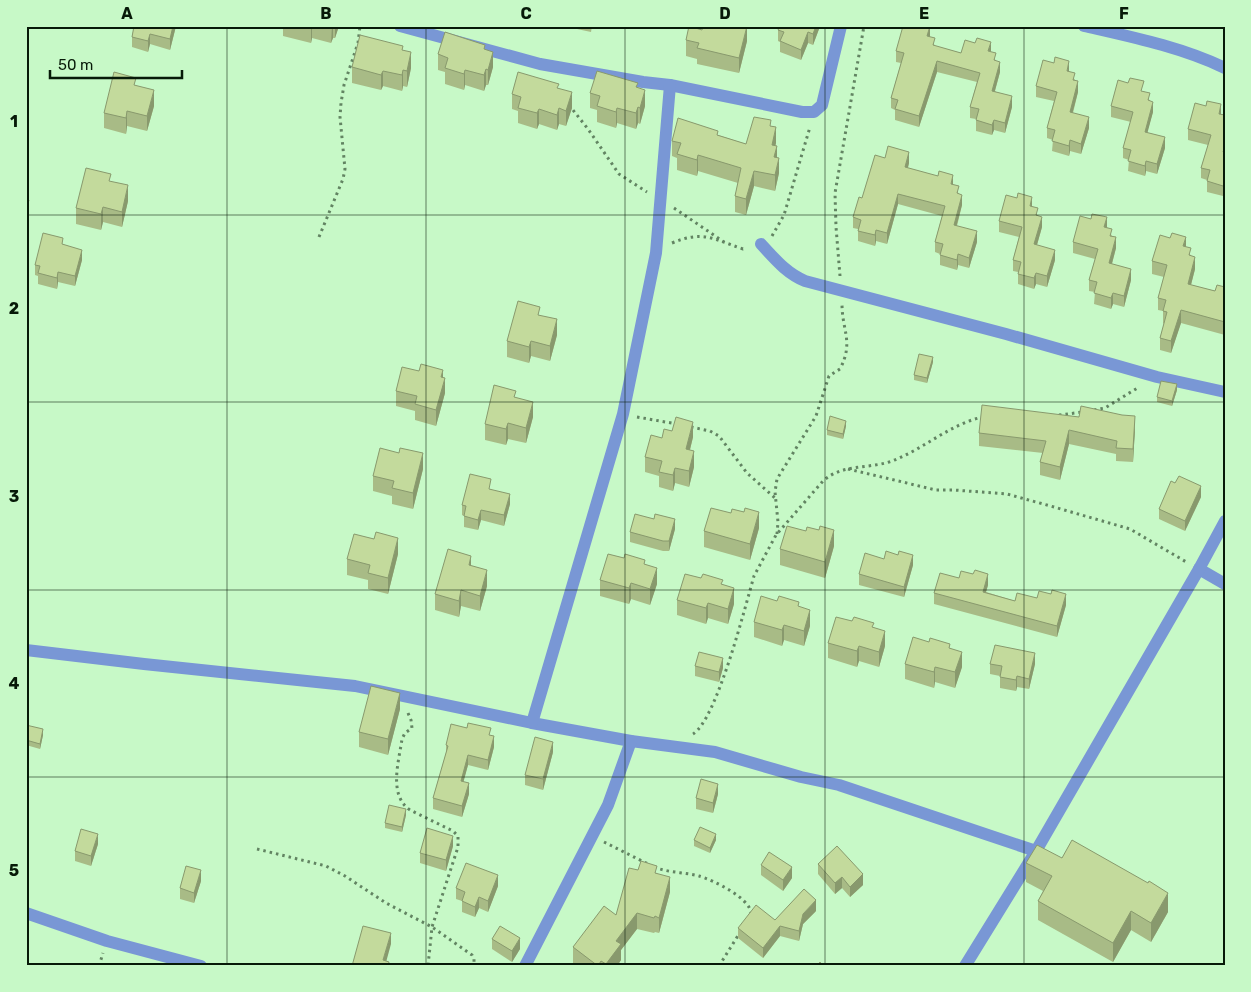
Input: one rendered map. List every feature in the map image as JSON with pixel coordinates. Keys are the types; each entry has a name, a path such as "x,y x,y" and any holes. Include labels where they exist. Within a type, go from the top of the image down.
{"street":[{"path":"400,26 540,64 670,85 802,112 814,112 822,105 841,26"},
{"path":"1084,26 1148,41 1225,68"},
{"path":"532,723 623,414 656,253 670,85"},
{"path":"761,244 792,276 805,281 1157,376 1225,392"},
{"path":"965,966 1036,851 1199,569 1225,520"},
{"path":"1199,569 1225,584"},
{"path":"26,650 355,686 532,723 631,741 714,752 801,777 839,785 1036,851"},
{"path":"525,966 608,805 631,741"},
{"path":"26,913 107,940 201,966"}],"path":[{"path":"319,237 343,179 345,168 340,117 341,103 344,85 358,43 360,26"},
{"path":"776,535 778,522 775,498 777,479 816,416 829,376 841,366 848,341 842,308 836,227 836,193 864,26"},
{"path":"566,101 619,174 724,242"},
{"path":"656,253 686,237 704,236 743,249 756,248 772,237 784,215 814,112"},
{"path":"1058,416 1106,408 1157,376"},
{"path":"623,414 678,425"},
{"path":"673,746 696,732 706,720 717,696 754,576 776,535 823,481 845,468 888,462 960,425 982,417 991,417"},
{"path":"687,426 710,431 719,436 748,473 775,498"},
{"path":"845,468 936,490 1007,494 1071,512 1130,529 1199,569"},
{"path":"402,696 412,728 405,733 402,739 396,790 404,806 453,831 459,840 432,927 428,966"},
{"path":"593,836 655,868 698,876 715,882 746,901 752,912 750,918"},
{"path":"256,849 326,866 345,876 386,903 432,927 472,955 474,966"},
{"path":"719,966 740,933"}],"building":[{"path":"134,26 173,26 170,39 150,34 148,41 132,37"},
{"path":"689,26 702,30 703,26 747,26 739,58 697,48 699,43 686,40"},
{"path":"780,26 816,26 813,34 808,32 801,50 780,41 784,32 778,30"},
{"path":"903,26 914,28 914,26 930,26 927,36 935,38 933,45 961,53 965,40 975,43 977,38 991,42 988,51 996,53 994,60 1000,62 992,91 1012,96 1005,123 994,120 992,125 976,120 979,109 970,107 980,73 937,61 919,116 895,109 898,100 891,98 904,53 896,51"},
{"path":"445,32 485,45 484,49 493,52 488,70 486,69 484,75 465,70 464,74 445,68 448,58 438,54"},
{"path":"360,35 403,46 402,50 411,52 407,71 403,70 402,75 383,71 381,75 352,67"},
{"path":"1055,57 1069,61 1067,71 1075,73 1073,80 1078,81 1070,112 1089,117 1081,144 1070,140 1069,146 1052,141 1055,130 1047,128 1057,92 1036,86 1043,60 1054,63"},
{"path":"597,71 638,83 636,87 645,90 640,108 638,107 636,113 617,108 616,112 597,106 600,96 590,93"},
{"path":"114,72 136,78 134,85 154,90 147,116 127,111 126,118 104,113"},
{"path":"518,72 559,84 557,88 572,92 566,111 559,108 557,115 539,109 537,113 518,108 521,97 512,94"},
{"path":"1130,78 1144,81 1141,91 1150,93 1148,100 1153,102 1145,132 1165,137 1157,164 1146,161 1145,166 1128,161 1131,150 1123,148 1133,112 1111,106 1118,80 1128,83"},
{"path":"1207,101 1221,104 1219,114 1225,115 1225,146 1223,152 1225,152 1225,181 1223,186 1207,181 1210,170 1201,168 1211,135 1188,129 1195,103 1206,106"},
{"path":"754,117 771,120 770,126 776,127 772,145 777,146 774,157 779,158 775,175 754,171 746,199 735,196 741,168 698,155 697,160 677,154 681,143 672,141 678,118 718,131 717,135 746,144"},
{"path":"888,146 909,152 905,167 938,176 939,171 953,175 951,184 959,186 957,193 962,195 954,225 977,231 969,258 958,254 957,260 940,255 943,244 935,242 945,206 898,194 887,233 876,230 875,235 858,231 861,220 853,217 859,197 862,198 875,155 885,158"},
{"path":"86,168 111,174 109,181 128,185 122,212 103,207 101,214 76,208"},
{"path":"1018,193 1032,197 1030,206 1038,208 1036,215 1042,217 1034,244 1055,250 1047,276 1036,273 1034,278 1018,274 1021,262 1013,260 1022,227 999,221 1006,195 1017,198"},
{"path":"26,199 29,200 26,210"},
{"path":"1092,214 1107,217 1104,227 1112,229 1110,236 1116,237 1109,263 1131,269 1124,296 1113,293 1111,298 1094,293 1097,282 1089,280 1098,249 1073,242 1080,216 1091,219"},
{"path":"43,233 63,238 62,244 82,250 75,276 58,272 57,278 38,273 40,266 35,265"},
{"path":"1172,233 1186,237 1183,246 1191,248 1189,255 1195,257 1188,284 1215,291 1217,285 1225,287 1225,322 1181,310 1171,341 1160,338 1167,312 1163,311 1166,300 1158,298 1167,265 1152,261 1160,235 1170,238"},
{"path":"518,301 540,307 538,315 557,319 550,346 531,341 529,347 507,341"},
{"path":"919,354 933,357 927,378 914,375"},
{"path":"421,364 443,370 441,377 445,378 436,410 415,404 417,396 396,391 402,367 419,371"},
{"path":"1161,381 1177,384 1172,401 1157,397"},
{"path":"494,385 516,391 514,397 533,402 526,428 508,423 506,429 485,424"},
{"path":"982,405 1079,417 1081,406 1135,416 1133,449 1116,448 1117,441 1069,430 1060,467 1040,462 1046,441 979,433"},
{"path":"830,416 846,421 843,434 827,430"},
{"path":"676,417 693,422 686,449 694,451 689,471 675,468 673,475 659,472 662,461 645,457 651,435 662,438 664,429 672,431"},
{"path":"380,448 399,453 400,448 423,453 413,493 392,488 394,481 373,476"},
{"path":"470,474 491,479 489,489 510,494 504,515 481,510 478,520 464,516 466,506 462,505"},
{"path":"1179,476 1201,486 1185,521 1159,509 1171,481 1175,483"},
{"path":"711,508 731,513 732,509 744,512 745,508 759,512 750,544 704,531"},
{"path":"635,514 654,519 655,514 675,519 669,541 630,532"},
{"path":"787,526 806,531 807,527 819,530 820,526 834,530 825,562 780,549"},
{"path":"376,532 398,538 388,578 368,573 370,565 347,559 354,534 374,539"},
{"path":"448,549 471,556 469,565 487,570 480,596 461,590 459,601 435,594"},
{"path":"886,551 898,555 899,551 913,555 904,587 859,574 865,553 884,559"},
{"path":"608,554 624,558 625,554 645,560 644,564 657,568 650,589 631,583 629,588 600,580"},
{"path":"975,570 988,574 983,592 1015,601 1017,593 1037,598 1039,591 1051,594 1052,590 1066,594 1057,626 934,593 940,573 959,578 961,571 973,574"},
{"path":"685,574 701,578 703,574 723,580 721,584 734,588 728,609 708,603 706,608 677,600"},
{"path":"761,596 777,601 779,596 799,602 798,606 810,610 804,631 784,625 782,630 754,622"},
{"path":"836,617 852,621 854,617 874,623 872,627 885,631 879,652 859,646 857,651 828,643"},
{"path":"913,637 929,642 930,638 950,644 949,648 962,652 955,672 935,667 934,672 905,664"},
{"path":"995,645 1035,653 1029,679 1017,676 1016,680 1000,677 1002,666 990,664"},
{"path":"699,652 723,658 719,672 695,666"},
{"path":"371,686 400,693 388,739 359,732"},
{"path":"468,723 491,728 489,735 494,736 488,760 468,755 461,781 469,783 462,806 433,798 448,746 446,745 451,724 467,728"},
{"path":"26,725 43,729 40,744 26,740"},
{"path":"535,737 553,742 543,779 525,775"},
{"path":"701,779 718,784 713,803 696,798"},
{"path":"389,805 406,809 402,827 385,823"},
{"path":"700,827 716,834 710,848 694,840"},
{"path":"427,828 453,836 446,860 420,853"},
{"path":"81,829 98,834 91,856 75,851"},
{"path":"1072,840 1168,893 1151,923 1131,911 1113,943 1038,901 1052,876 1026,863 1037,845 1062,858"},
{"path":"837,846 863,874 850,887 842,877 835,883 818,864"},
{"path":"769,852 792,867 783,880 761,865"},
{"path":"641,861 657,866 655,873 670,877 659,918 637,913 616,941 621,944 606,964 601,961 598,966 573,947 604,906 616,915 629,868 638,870"},
{"path":"466,863 498,875 488,901 479,897 475,907 462,901 465,892 456,888"},
{"path":"186,866 201,870 194,893 180,888"},
{"path":"804,889 816,900 803,914 799,931 780,926 763,948 738,928 756,905 775,920"},
{"path":"363,926 391,933 383,960 389,962 388,966 352,966"},
{"path":"500,926 520,938 512,951 492,939"}]}
